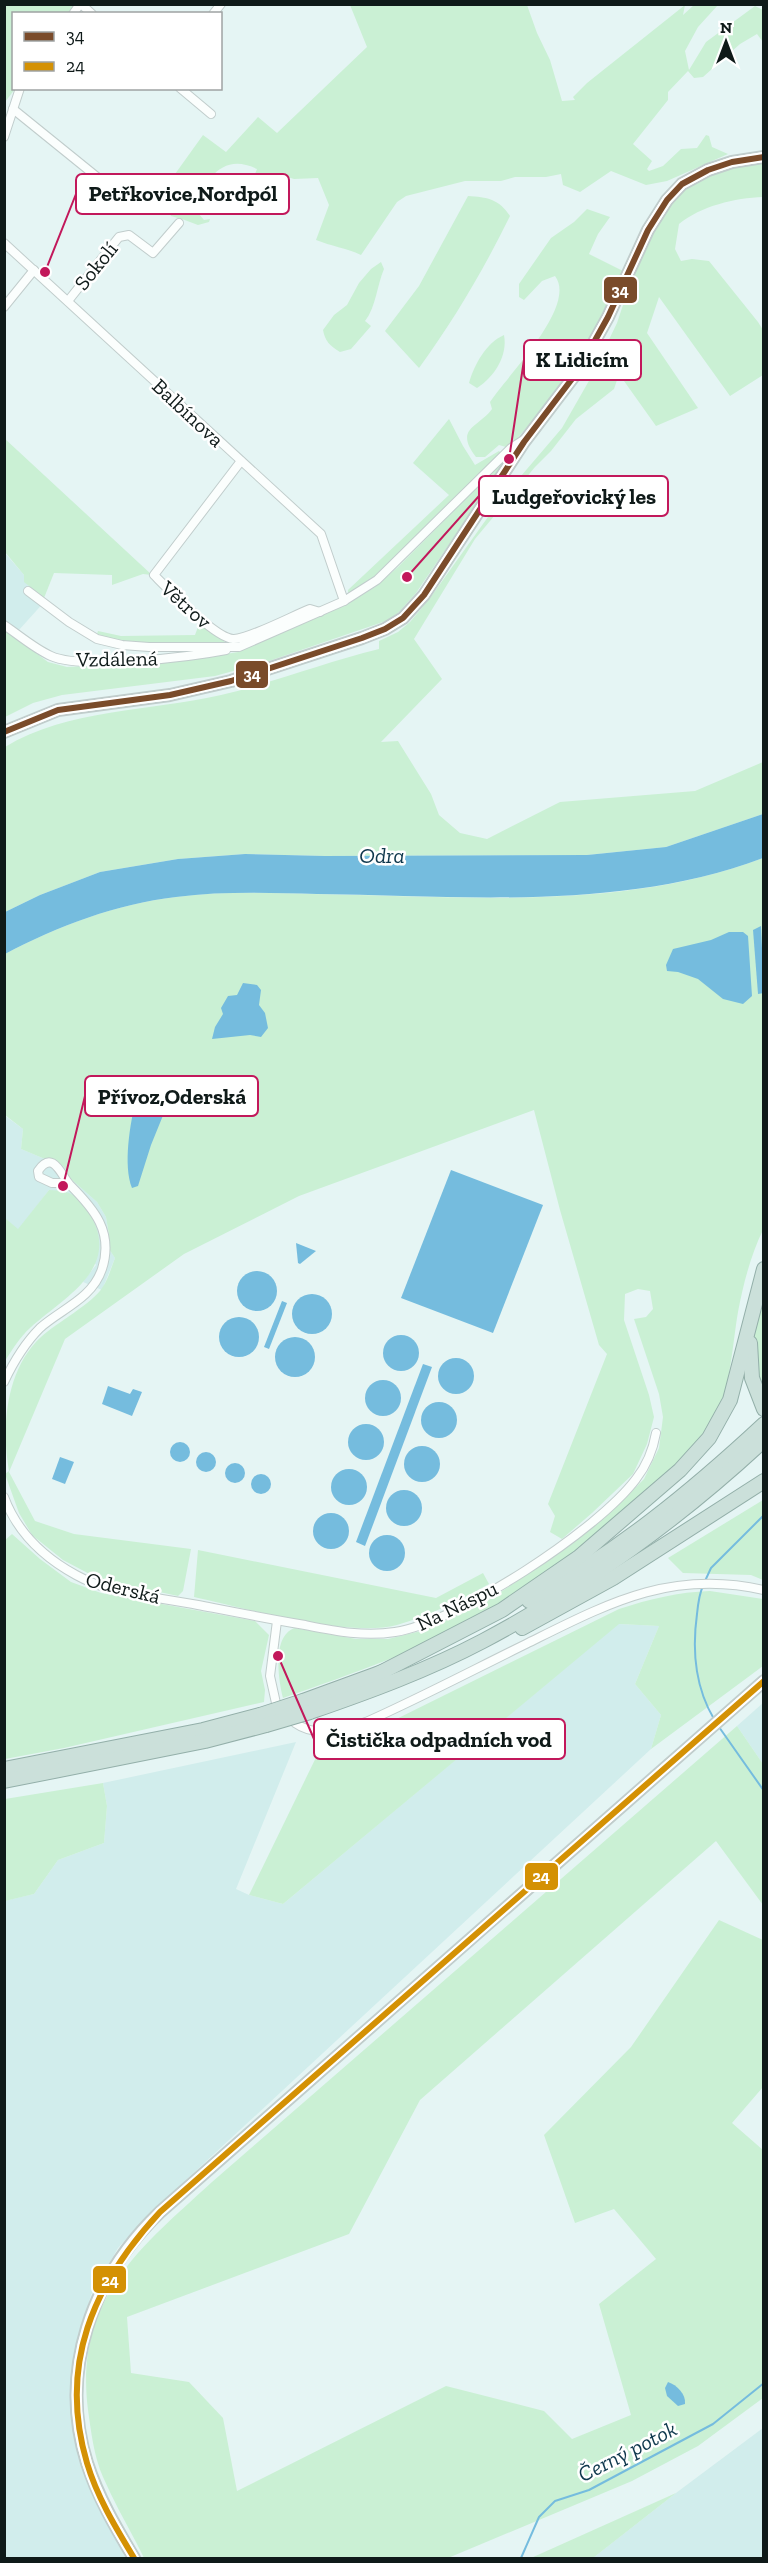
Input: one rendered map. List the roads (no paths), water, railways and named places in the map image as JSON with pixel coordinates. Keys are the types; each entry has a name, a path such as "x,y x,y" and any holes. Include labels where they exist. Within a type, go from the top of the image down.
{"highway":[{"path":"378,1674 502,1610 579,1557 680,1470 709,1438 730,1400 764,1269"},
{"path":"753,1308 750,1364 756,1392 764,1409"},
{"path":"307,1707 471,1633 549,1590 636,1532 724,1461 764,1424"},
{"path":"346,1700 482,1641 563,1595 646,1540 732,1470 764,1440"},
{"path":"4,1781 205,1742 263,1720 307,1707 368,1698 404,1684 469,1656 551,1614 613,1578 764,1481"},
{"path":"4,1769 263,1720"}],"street":[{"path":"4,137 19,90"},
{"path":"182,90 211,114"},
{"path":"13,109 123,198"},
{"path":"4,732 58,710 177,693 222,683 356,640 389,627 408,614 424,595 526,439 562,395 583,363 608,317 648,230 671,195 686,181 708,170 732,162 764,157"},
{"name":"Sokolí","path":"68,301 119,237 129,236 153,253 179,223"},
{"name":"Balbínova","path":"4,243 321,534 344,601"},
{"path":"4,307 34,270"},
{"path":"28,591 69,622 98,639 149,648 239,648 344,601 377,580 512,448 526,439"},
{"name":"Větrov","path":"241,461 154,575 219,634 233,639 310,609 320,612"},
{"name":"Vzdálená","path":"4,625 50,656 76,663 201,655 239,648"},
{"path":"4,1382 32,1337 87,1293 102,1270 105,1247 100,1222 87,1200 68,1183"},
{"name":"Na Náspu","path":"277,1621 350,1633 379,1634 413,1628 462,1606 543,1558 616,1500 642,1470 650,1456 656,1433"},
{"name":"Oderská","path":"4,1497 16,1523 28,1538 55,1562 84,1580 108,1588 277,1621"},
{"path":"295,1723 308,1730 318,1731 357,1726 614,1602 644,1591 687,1584 725,1584 764,1590"},
{"path":"276,1703 270,1676 277,1621"},
{"path":"134,2559 94,2482 84,2453 77,2407 79,2362 86,2330 97,2298 116,2263 129,2245 160,2212 764,1681"}],"water":[{"path":"763,814 763,858 709,875 655,886 543,897 265,893 194,895 154,900 110,911 46,934 5,954 5,912 40,895 100,872 178,859 245,854 587,855 666,847"},
{"path":"761,926 764,993 758,994 753,930"},
{"path":"729,932 743,932 748,936 752,996 743,1004 723,999 698,979 667,971 666,965 673,949 711,940"},
{"path":"243,983 257,985 261,990 259,1005 265,1013 268,1028 261,1037 250,1035 212,1039 215,1027 223,1014 221,1008 228,996 237,995"},
{"path":"149,1094 160,1097 164,1113 138,1186 132,1188 128,1168 128,1144 132,1120 136,1099"},
{"path":"451,1170 543,1205 493,1333 401,1298"},
{"path":"296,1243 316,1251 300,1264"},
{"path":"257,1271 265,1272 271,1277 276,1283 276,1299 271,1305 265,1310 257,1311 249,1310 243,1305 238,1299 237,1291 238,1283 243,1277 249,1272"},
{"path":"312,1294 320,1295 326,1300 331,1306 331,1322 326,1328 320,1333 312,1334 304,1333 298,1328 293,1322 292,1314 293,1306 298,1300 304,1295"},
{"path":"282,1301 287,1303 269,1349 264,1347"},
{"path":"239,1317 247,1318 253,1323 258,1329 258,1345 253,1351 247,1356 239,1357 231,1356 225,1351 220,1345 219,1337 220,1329 225,1323 231,1318"},
{"path":"401,1335 414,1340 419,1353 414,1366 401,1371 388,1366 383,1353 388,1340"},
{"path":"295,1337 303,1338 309,1343 314,1349 314,1365 309,1371 303,1376 295,1377 287,1376 281,1371 276,1365 275,1357 276,1349 281,1343 287,1338"},
{"path":"456,1358 469,1363 474,1376 469,1389 456,1394 443,1389 438,1376 443,1363"},
{"path":"423,1364 432,1367 365,1546 356,1542"},
{"path":"383,1380 396,1385 401,1398 396,1411 383,1416 370,1411 365,1398 370,1385"},
{"path":"108,1386 130,1394 133,1389 142,1392 132,1416 102,1404"},
{"path":"439,1402 452,1407 457,1420 452,1433 439,1438 426,1433 421,1420 426,1407"},
{"path":"366,1424 379,1429 384,1442 379,1455 366,1460 353,1455 348,1442 353,1429"},
{"path":"180,1442 187,1445 190,1452 187,1459 180,1462 173,1459 170,1452 173,1445"},
{"path":"422,1446 435,1451 440,1464 435,1477 422,1482 409,1477 404,1464 409,1451"},
{"path":"206,1452 213,1455 216,1462 213,1469 206,1472 199,1469 196,1462 199,1455"},
{"path":"60,1457 74,1462 65,1484 52,1479"},
{"path":"235,1463 242,1466 245,1473 242,1480 235,1483 228,1480 225,1473 228,1466"},
{"path":"349,1469 362,1474 367,1487 362,1500 349,1505 336,1500 331,1487 336,1474"},
{"path":"261,1474 268,1477 271,1484 268,1491 261,1494 254,1491 251,1484 254,1477"},
{"path":"404,1490 417,1495 422,1508 417,1521 404,1526 391,1521 386,1508 391,1495"},
{"path":"331,1513 344,1518 349,1531 344,1544 331,1549 318,1544 313,1531 318,1518"},
{"path":"387,1535 400,1540 405,1553 400,1566 387,1571 374,1566 369,1553 374,1540"},
{"path":"668,2382 680,2390 685,2404 678,2406 667,2396 665,2388"}],"waterway":[{"name":"Černý potok","path":"705,1581 711,1568 764,1515"},
{"name":"Černý potok","path":"703,1586 696,1628 696,1668 703,1694 714,1719"},
{"name":"Černý potok","path":"719,1727 764,1791"},
{"path":"4,1872 4,1881"},
{"name":"Černý potok","path":"521,2558 539,2517 555,2501 589,2490 713,2424 764,2383"}],"place":[{"name":"Petřkovice,Nordpól","path":"45,272"},
{"name":"K Lidicím","path":"509,459"},
{"name":"Ludgeřovický les","path":"407,577"},
{"name":"Přívoz,Oderská","path":"63,1186"},
{"name":"Čistička odpadních vod","path":"278,1656"}],"water label":[{"name":"Odra","path":"382,855"}]}
